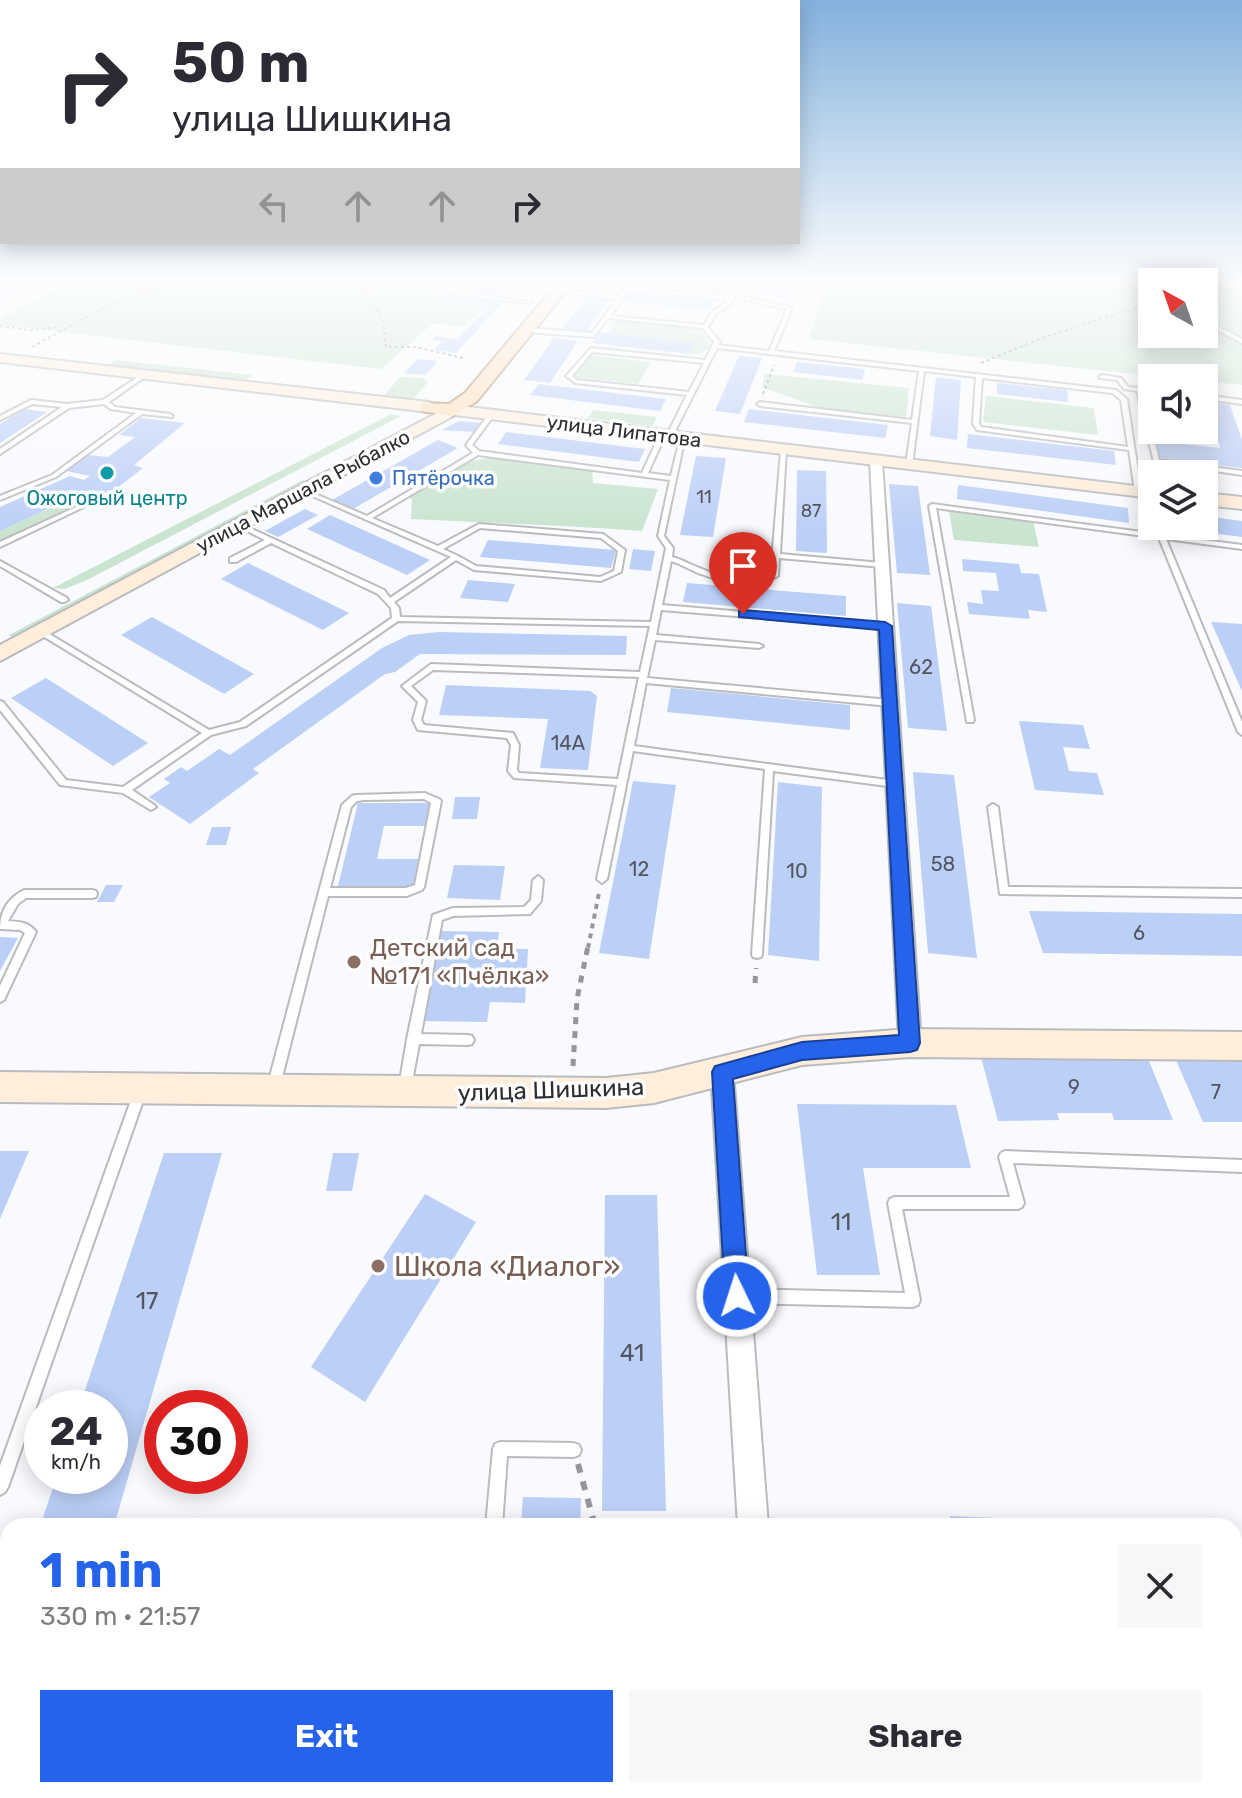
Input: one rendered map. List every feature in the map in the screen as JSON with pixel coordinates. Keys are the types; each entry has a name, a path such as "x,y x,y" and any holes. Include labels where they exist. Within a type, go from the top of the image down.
{"main road":[{"name":"улица Маршала Рыбалко","path":"452,410 471,397 494,364"},
{"name":"улица Маршала Рыбалко","path":"429,407 457,384"},
{"name":"улица Липатова","path":"429,407 452,410"}],"street":[{"name":"улица Липатова","path":"55,364 429,407"},
{"name":"улица Маршала Рыбалко","path":"0,654 239,525 429,407"},
{"name":"улица Липатова","path":"452,410 1138,491"},
{"name":"улица Маршала Рыбалко","path":"0,633 452,410"},
{"path":"876,461 910,1043"},
{"path":"1218,500 1242,503"},
{"name":"улица Шишкина","path":"0,1087 606,1093 654,1088 802,1051 910,1043 1242,1046"},
{"path":"722,1072 752,1518"}],"lane":[{"path":"580,364 568,378 690,394"},
{"path":"644,475 671,437 706,364"},
{"path":"875,364 1122,394 1138,469"},
{"path":"909,465 922,369"},
{"path":"0,418 31,402 67,406 105,402 144,375"},
{"path":"979,376 976,424 979,429 1132,449"},
{"path":"1102,377 1119,379 1126,388 1138,390"},
{"path":"1218,399 1242,402"},
{"path":"105,402 113,408 170,416"},
{"path":"760,404 915,422"},
{"path":"0,452 67,406"},
{"path":"0,498 68,466 141,412"},
{"path":"491,415 469,445 477,453 674,478"},
{"path":"602,879 670,548 661,536 674,478 671,437"},
{"path":"1152,444 1156,461 1242,473"},
{"path":"668,559 684,560 705,573 761,580 775,574 784,450"},
{"path":"368,518 477,453"},
{"path":"305,484 368,518 474,568 601,579 617,572 622,550 603,536 479,526 438,549"},
{"path":"0,487 21,490"},
{"path":"0,545 89,503"},
{"path":"970,720 932,506 1138,529"},
{"path":"239,525 381,592 395,608 396,619"},
{"path":"233,560 270,540"},
{"path":"1162,540 1242,732"},
{"path":"1205,540 1242,547"},
{"path":"776,556 882,565"},
{"path":"389,602 456,557"},
{"path":"0,563 64,600"},
{"path":"658,607 885,626"},
{"path":"125,790 208,733 243,724 396,619 655,624"},
{"path":"41,631 208,733"},
{"path":"652,637 759,646"},
{"path":"622,782 517,776 512,771 515,745 510,735 421,728 417,720 422,701 406,686 431,667 644,677 890,703"},
{"path":"0,704 4,717 63,783 125,790 151,807"},
{"path":"629,748 895,784"},
{"path":"757,954 769,769"},
{"path":"273,1092 325,892 350,801 364,797 425,796 436,801 419,887 407,892 325,892"},
{"path":"993,807 1004,891 1242,893"},
{"path":"404,1093 437,918 453,912 526,911 536,901 538,880"},
{"path":"0,997 31,932 22,926 0,925 14,901 24,894 92,894"},
{"path":"413,1039 468,1040"},
{"path":"0,1487 141,1090"},
{"path":"737,1296 913,1300 894,1203 1018,1203 1005,1157 1242,1166"},
{"path":"495,1518 500,1449 574,1450"}],"path":[{"path":"760,404 772,364"},
{"path":"956,373 978,364"},
{"path":"572,1072 577,999 602,879"},
{"path":"574,1450 593,1518"}],"green space":[{"path":"151,364 252,375 244,382 107,366"},
{"path":"337,364 387,364 381,369"},
{"path":"583,364 650,364 638,384 574,377"},
{"path":"1040,364 1242,364 1242,385 1218,382 1218,364 1138,364 1138,374"},
{"path":"765,374 909,388 906,417 822,409 762,387"},
{"path":"400,377 423,378 428,382 414,398 382,398"},
{"path":"986,396 1094,408 1098,435 983,422"},
{"path":"593,410 657,417 652,426 588,418"},
{"path":"391,414 401,416 87,580 65,589 53,588"},
{"path":"499,456 592,469 593,483 658,489 642,531 411,519 412,500 406,492 466,462"},
{"path":"303,480 308,482 14,638 9,635"},
{"path":"78,495 90,499 0,541 0,531"},
{"path":"949,511 1033,521 1039,547 954,540"}],"building":[{"path":"413,364 435,364 425,375 404,373"},
{"path":"535,364 563,364 550,383 524,380"},
{"path":"736,364 760,364 740,414 715,411"},
{"path":"796,364 865,369 862,380 793,372"},
{"path":"936,377 961,380 957,440 930,436"},
{"path":"997,383 1067,390 1068,402 997,394"},
{"path":"539,384 666,399 660,411 530,395"},
{"path":"1218,404 1230,405 1242,440 1242,468 1218,465 1218,460 1158,458 1156,444 1183,444 1220,448"},
{"path":"24,409 47,412 0,443 0,424"},
{"path":"749,409 888,425 885,438 744,422"},
{"name":"Ожоговый центр","path":"141,418 185,423 134,465 143,468 116,489 90,499 78,495 0,531 0,507 70,476 84,480 90,476 66,471 88,455 108,457 135,437 119,435"},
{"path":"459,421 481,423 475,432 442,430"},
{"path":"506,432 645,449 639,462 498,444"},
{"path":"968,434 1114,451 1116,465 967,448"},
{"path":"438,440 458,448 353,509 332,500"},
{"path":"696,456 726,458 713,537 680,535"},
{"path":"797,470 826,471 827,553 796,551"},
{"path":"889,484 918,486 930,575 897,573"},
{"path":"958,485 1128,508 1129,523 957,499"},
{"path":"305,509 318,515 278,537 265,531"},
{"path":"330,515 430,560 407,575 307,529"},
{"path":"1218,518 1242,521 1242,537 1218,534"},
{"path":"488,540 616,550 611,568 480,557"},
{"path":"633,549 655,551 651,571 629,569"},
{"path":"962,559 1019,564 1021,573 1039,574 1047,612 1028,610 1030,619 969,614 967,602 983,604 981,590 999,591 996,573 963,571"},
{"path":"248,563 349,613 323,630 221,579"},
{"path":"468,580 515,584 508,602 460,598"},
{"path":"687,583 846,596 846,616 683,602"},
{"path":"897,603 931,606 947,731 908,728"},
{"path":"152,617 254,674 224,694 121,635"},
{"path":"1211,622 1242,624 1242,691"},
{"path":"439,632 627,636 626,655 420,654 395,672 385,674 253,769 259,773 190,824 149,797 170,783 164,779 181,767 187,771 219,749 230,755 382,648 409,635"},
{"path":"46,678 148,743 113,766 11,698"},
{"path":"446,685 590,691 597,696 588,770 540,768 548,719 439,715"},
{"path":"671,688 850,705 850,730 667,712"},
{"path":"1019,721 1083,725 1090,749 1063,747 1069,771 1097,773 1104,795 1035,790"},
{"path":"913,772 954,775 977,958 928,953"},
{"path":"633,781 676,785 649,959 599,953"},
{"path":"778,782 822,787 819,961 768,955"},
{"path":"455,797 480,797 477,819 452,819"},
{"path":"358,803 429,803 425,826 384,826 377,859 418,859 413,886 338,886"},
{"path":"212,827 231,827 226,845 206,845"},
{"path":"454,865 505,866 500,900 447,898"},
{"path":"106,885 123,885 114,902 97,902"},
{"path":"1029,911 1242,914 1242,956 1043,953"},
{"path":"437,931 499,932 497,949 528,949 525,1003 490,1002 487,1022 421,1021"},
{"path":"0,937 18,938 0,971"},
{"path":"1102,1056 1147,1056 1173,1120 1114,1120 1112,1113 1057,1113 1059,1120 998,1121 981,1057 1104,1060"},
{"path":"1175,1058 1223,1058 1225,1062 1242,1062 1242,1122 1203,1122"},
{"path":"797,1104 956,1105 971,1168 863,1168 880,1275 817,1275"},
{"path":"0,1151 29,1151 0,1219"},
{"path":"164,1153 222,1153 153,1390 144,1390 144,1422 128,1478 128,1390 85,1390"},
{"path":"333,1153 359,1153 352,1191 326,1191"},
{"path":"425,1194 476,1222 365,1402 311,1367"},
{"path":"605,1195 657,1195 666,1511 602,1511"},
{"path":"51,1494 123,1494 116,1518 43,1518"},
{"path":"523,1497 581,1498 580,1518 522,1518"},
{"path":"950,1516 994,1518 950,1518"}],"place":[{"name":"Ожоговый центр","path":"107,473"},
{"name":"Пятёрочка","path":"376,478"},
{"name":"Детский сад №171 «Пчёлка»","path":"354,962"},
{"name":"Школа «Диалог»","path":"378,1266"}],"route":[{"path":"737,1296 722,1072 802,1051 910,1043 885,626 743,614"}]}
